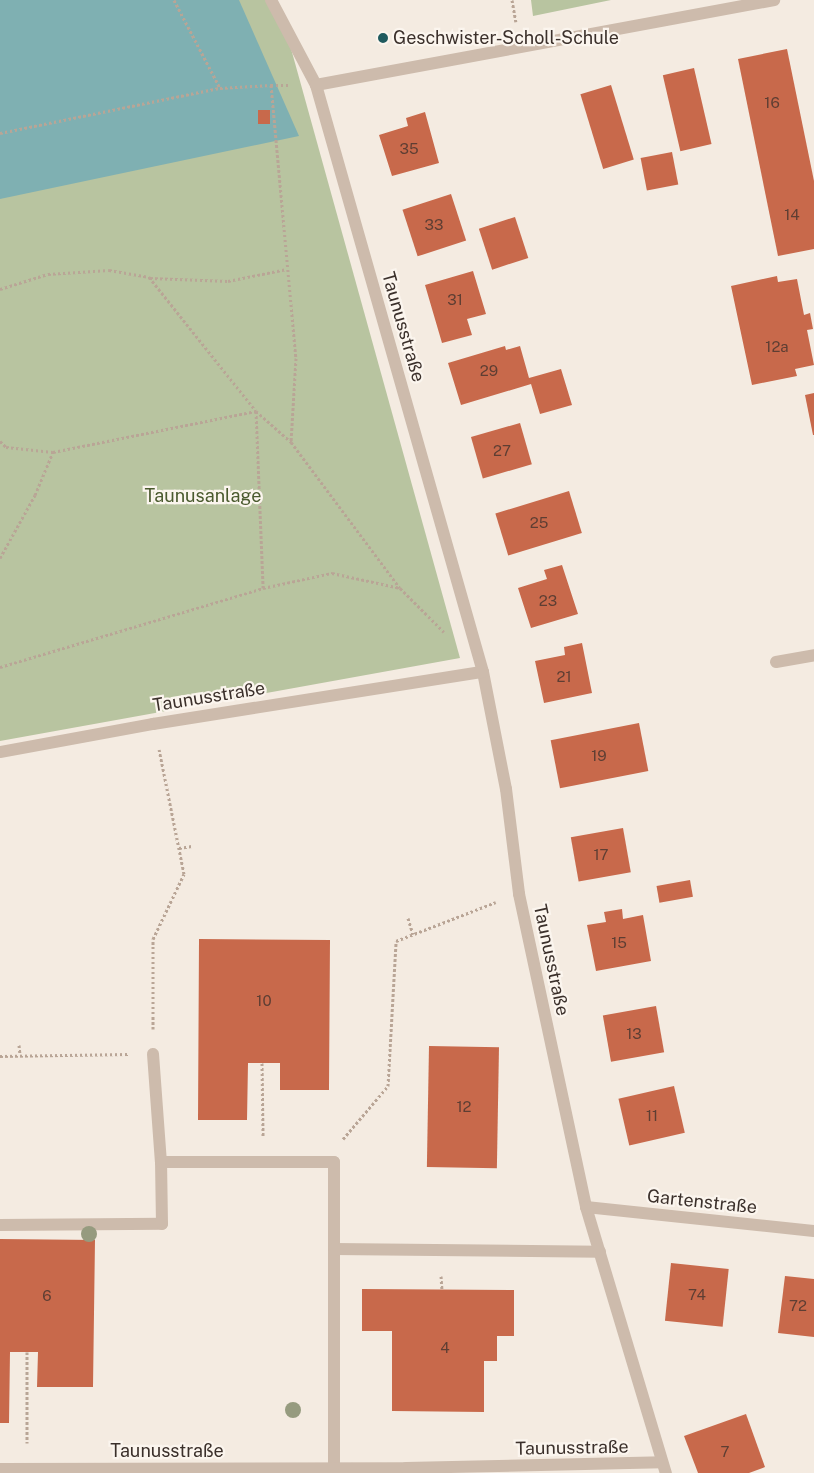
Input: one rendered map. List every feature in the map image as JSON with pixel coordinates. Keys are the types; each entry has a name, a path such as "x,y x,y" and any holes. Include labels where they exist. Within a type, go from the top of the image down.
{"street":[{"name":"Taunusstraße","path":"0,1469 214,1470 334,1467 406,1471 664,1467 586,1207 519,894 506,789 483,672 316,85 271,0"},
{"path":"316,85 774,0"},
{"path":"776,662 814,655"},
{"name":"Taunusstraße","path":"0,752 153,724 483,672"},
{"path":"0,1225 162,1224 161,1162 153,1054"},
{"path":"161,1162 334,1162 334,1467"},
{"name":"Gartenstraße","path":"586,1207 814,1231"},
{"path":"334,1249 600,1252"}],"path":[{"path":"174,0 220,88"},
{"path":"512,0 516,20"},
{"path":"270,85 296,358 291,442"},
{"path":"0,133 220,88 316,85"},
{"path":"0,289 48,274 109,270 149,278 228,281 287,269"},
{"path":"149,278 256,411 291,442 400,588 448,637"},
{"path":"0,441 6,446 53,452 256,411"},
{"path":"256,411 263,588"},
{"path":"0,558 35,495 53,452"},
{"path":"0,667 263,588 332,573 400,588"},
{"path":"0,1056 153,1054 153,939 184,874 153,724"},
{"path":"179,848 192,846"},
{"path":"334,1162 341,1142 388,1086 396,941 519,894"},
{"path":"408,918 413,934"},
{"path":"19,1045 20,1055"},
{"path":"262,1063 263,1162"},
{"path":"28,1352 28,1469"}],"green space":[{"name":"Taunusanlage","path":"0,0 271,0 285,27 460,658 0,741"},
{"path":"531,0 611,0 533,16"}],"water":[{"path":"0,0 239,0 299,136 0,199"}],"building":[{"path":"787,49 814,181 814,249 778,256 738,59"},
{"path":"694,68 712,144 680,151 663,75"},
{"path":"611,85 634,160 603,169 580,94"},
{"path":"258,110 270,110 270,124 258,124"},
{"path":"425,112 439,163 392,176 379,135 408,126 406,118"},
{"path":"672,152 678,184 647,190 641,158"},
{"path":"451,194 466,241 418,256 402,210"},
{"path":"515,217 528,258 492,270 479,229"},
{"path":"473,271 486,314 467,319 472,335 442,343 425,285"},
{"path":"777,276 778,282 797,279 804,315 810,313 813,329 807,330 814,365 795,369 797,376 752,385 731,286"},
{"path":"505,346 506,350 520,346 529,378 561,369 572,405 540,414 531,384 461,405 448,363"},
{"path":"814,393 814,435 813,435 805,395"},
{"path":"520,423 532,464 483,478 471,437"},
{"path":"569,491 582,533 508,556 495,514"},
{"path":"562,565 578,614 531,628 518,588 547,579 544,570"},
{"path":"582,643 592,693 544,703 535,661 565,655 564,647"},
{"path":"639,723 648,771 560,788 551,740"},
{"path":"623,828 631,872 579,882 571,837"},
{"path":"690,880 693,897 659,903 657,886"},
{"path":"622,909 623,919 643,915 651,961 596,971 587,925 606,922 604,912"},
{"path":"199,939 330,940 329,1090 280,1090 280,1063 248,1063 247,1120 198,1120"},
{"path":"656,1006 664,1052 611,1062 603,1015"},
{"path":"429,1046 499,1047 497,1168 427,1167"},
{"path":"674,1086 685,1133 629,1146 618,1099"},
{"path":"0,1239 95,1240 93,1387 37,1387 38,1352 10,1352 9,1423 0,1423"},
{"path":"671,1263 729,1269 723,1327 665,1321"},
{"path":"785,1276 814,1279 814,1337 778,1333"},
{"path":"362,1289 514,1290 514,1336 497,1336 497,1361 484,1361 484,1412 392,1411 392,1331 362,1331"},
{"path":"746,1414 765,1467 749,1473 698,1473 684,1436"}],"place":[{"name":"Geschwister-Scholl-Schule","path":"383,38"}]}
